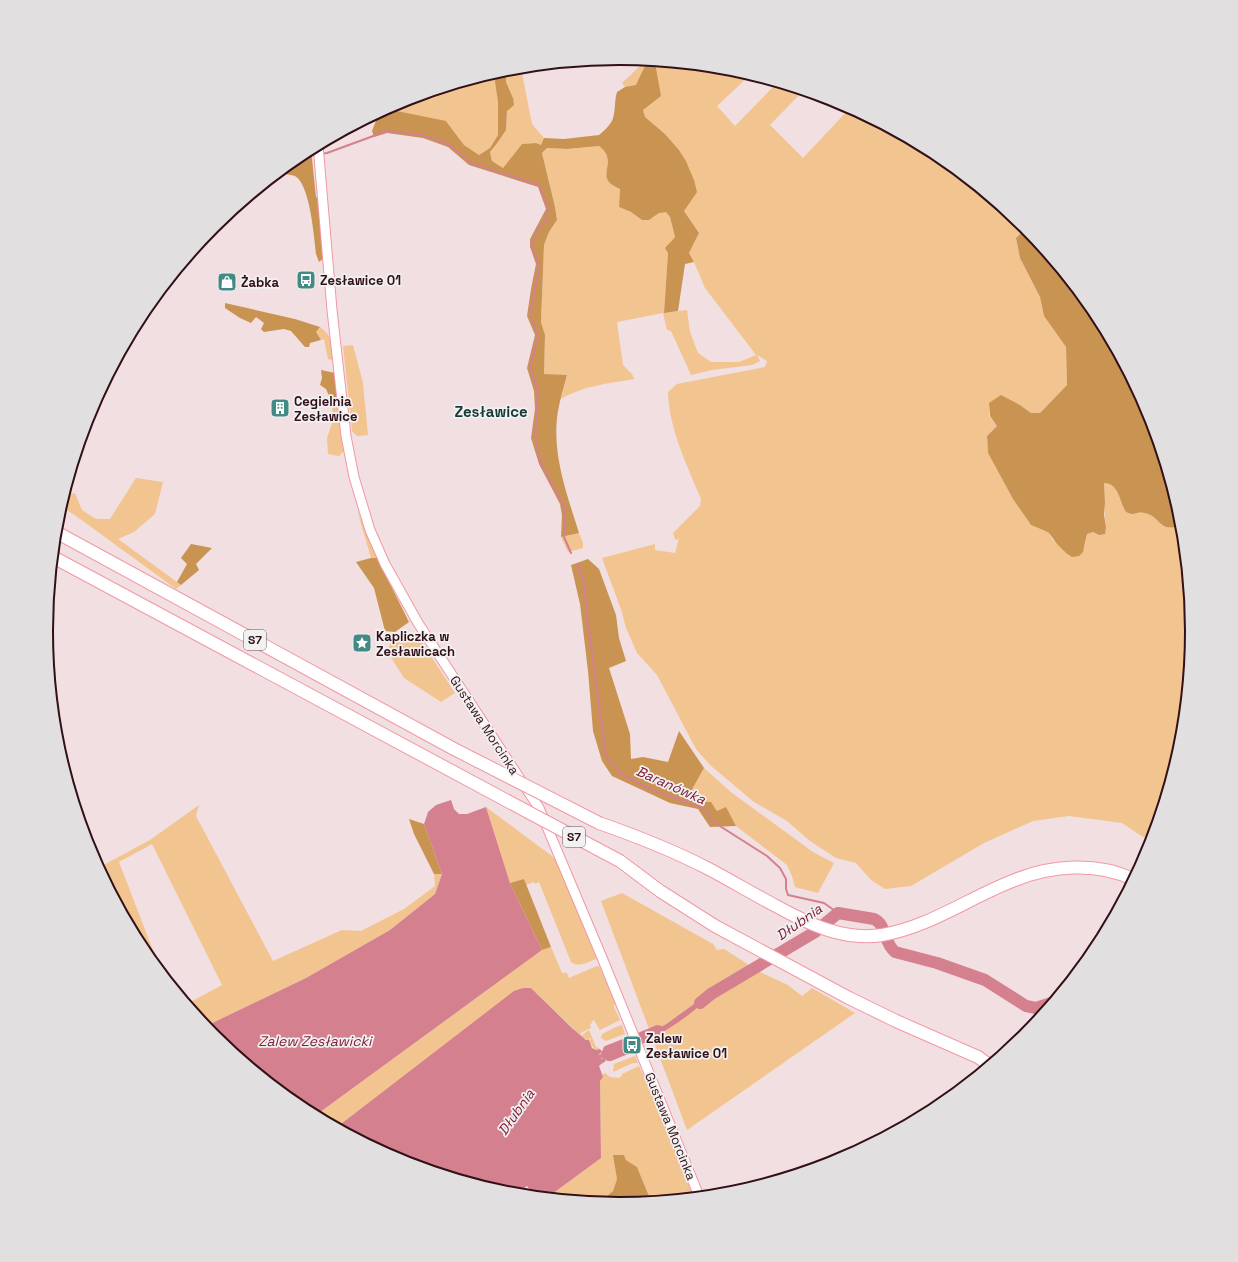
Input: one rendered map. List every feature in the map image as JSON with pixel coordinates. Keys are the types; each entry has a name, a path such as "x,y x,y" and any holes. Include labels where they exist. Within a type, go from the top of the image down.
{"highway":[{"name":"S7","path":"62,535 454,749 599,823 654,843 707,868 813,925 845,935 882,935 922,924 1015,880 1049,871 1073,868 1094,868 1129,877"},
{"name":"S7","path":"58,560 620,861 660,891 715,926 856,1001 896,1021 978,1057 985,1062"}],"street":[{"name":"Gustawa Morcinka","path":"318,152 332,310 346,436 354,477 370,530 385,564 418,623 539,808 697,1191"}],"shaded area":[{"path":"640,66 693,70 745,80 717,106 735,126 773,87 800,95 770,125 803,158 846,112 869,123 933,160 964,182 992,205 1021,233 1016,238 1020,258 1040,297 1044,316 1066,347 1067,385 1040,413 1031,413 1020,405 989,403 989,416 997,426 987,436 988,453 1013,499 1031,525 1049,533 1052,539 1066,553 1085,546 1087,534 1093,532 1099,535 1106,527 1104,483 1113,486 1116,489 1126,512 1131,514 1148,514 1166,527 1175,527 1184,594 1184,668 1180,705 1166,777 1146,838 1122,823 1069,816 1033,821 984,843 911,886 885,889 871,880 856,863 836,858 810,841 787,821 754,802 710,765 696,749 657,675 637,653 626,628 622,612 602,558 655,544 655,550 675,553 679,538 677,540 675,539 673,533 700,506 701,499 675,433 669,406 668,392 677,384 765,367 767,361 757,355 760,361 752,365 712,370 691,375 671,331 667,330 663,313 617,322 623,365 632,374 634,379 588,388 570,394 561,399 567,376 544,374 545,335 541,322 544,245 549,232 557,220 542,153 547,148 567,149 599,146 605,152 607,159 608,181 620,189 619,207 631,212 642,220 654,217 659,212 666,212 670,217 675,237 670,242 668,253 664,313 687,310 690,332 698,353 711,362 739,362 756,355 705,288 689,253 699,233 684,211 694,180 686,161 679,150 665,134 645,117 643,110 622,83"},
{"path":"646,66 656,66 661,96 643,110 645,117 665,134 679,150 686,161 697,192 684,211 699,233 689,253 694,262 685,264 678,311 664,313 668,253 665,248 675,237 670,217 666,212 659,213 649,220 642,220 631,212 619,207 620,189 612,185 608,180 606,175 608,164 607,158 605,152 599,146 567,149 547,148 542,153 557,220 549,232 544,245 541,322 545,335 544,374 567,375 558,411 556,427 558,458 565,488 579,533 561,537 562,515 560,504 539,464 531,438 535,409 534,391 527,368 535,335 527,316 536,264 530,247 530,239 546,209 538,187 469,165 448,147 423,138 387,133 374,137 372,131 376,120 396,111 446,121 464,145 479,155 490,148 498,135 498,102 495,79 506,77 506,82 513,98 514,105 507,111 506,130 490,152 492,161 503,168 522,144 536,143 541,145 544,138 564,139 599,135 612,121 617,92 625,87 636,85"},
{"path":"522,74 532,124 544,138 541,145 536,143 522,144 503,168 492,161 490,152 506,130 507,111 513,98 506,82 506,77"},
{"path":"495,79 498,102 498,135 490,148 479,155 464,145 447,122 396,111 437,95"},
{"path":"312,156 316,197 320,201 325,257 319,262 316,254 308,200 300,181 295,176 285,174"},
{"path":"1021,233 1045,258 1068,286 1090,317 1109,348 1127,381 1142,414 1155,449 1166,485 1175,527 1166,527 1148,514 1132,514 1126,512 1116,489 1109,484 1104,483 1105,534 1099,535 1093,532 1087,534 1083,552 1079,556 1072,557 1057,544 1049,533 1031,525 1013,499 988,453 987,436 997,426 990,416 989,403 1001,395 1020,405 1031,413 1040,413 1067,385 1066,347 1044,316 1040,297 1020,258 1016,238"},
{"path":"225,303 295,319 320,327 316,332 321,340 310,343 309,347 305,347 291,331 284,329 264,332 261,329 264,323 256,317 251,323 225,308"},
{"path":"320,327 331,340 334,357 332,360 328,359 324,339 321,340 316,332"},
{"path":"353,345 363,383 368,435 357,436 352,431 343,346"},
{"path":"321,370 335,373 338,404 332,402 326,389 320,385 322,378"},
{"path":"332,402 338,404 344,451 339,456 328,454 327,438 333,420"},
{"path":"136,478 163,482 155,514 134,532 118,539 181,585 176,589 66,510 70,494 75,493 82,510 96,519 110,519"},
{"path":"357,510 377,558 371,558"},
{"path":"579,533 583,543 583,548 568,552 561,537"},
{"path":"191,544 212,548 196,564 199,570 181,585 177,582 187,564 181,558"},
{"path":"377,558 409,622 395,632 385,631 374,588 356,562"},
{"path":"588,559 599,569 616,615 619,638 626,661 609,668 630,734 631,759 643,757 668,762 679,731 704,768 690,793 698,801 711,802 717,811 726,807 736,826 710,827 698,809 670,803 612,776 602,761 593,731 580,604 571,565"},
{"path":"411,633 418,636 455,693 441,702 404,678 387,651 390,644"},
{"path":"704,768 732,793 813,852 834,863 818,893 795,887 787,865 736,826 726,808 717,811 711,802 698,801 690,793"},
{"path":"199,805 196,816 273,961 342,930 361,931 404,909 435,886 434,874 442,874 435,894 390,930 306,978 212,1023 191,1002 222,985 152,844 119,862 155,954 129,914 104,865 150,840"},
{"path":"486,807 556,859 597,957 596,959 580,964 574,964 571,962 539,882 526,885 524,879 510,883"},
{"path":"409,819 424,824 442,874 434,874 414,834"},
{"path":"524,879 551,947 542,950 510,883"},
{"path":"622,893 713,944 717,950 724,949 760,972 788,985 802,996 812,988 855,1013 687,1130 601,901"},
{"path":"551,947 562,973 567,973 569,978 597,966 600,967 615,1003 614,1007 620,1020 600,1030 594,1020 590,1024 591,1028 582,1032 580,1035 531,988 523,988 514,992 341,1124 321,1112 542,950"},
{"path":"622,1025 625,1034 606,1041 601,1038 602,1034"},
{"path":"589,1030 596,1047 600,1049 595,1050 589,1041 591,1039 589,1038 589,1040 587,1040 581,1036"},
{"path":"635,1056 638,1063 633,1063 613,1072 614,1064"},
{"path":"639,1066 647,1083 650,1084 694,1192 649,1196 637,1167 626,1160 624,1155 614,1156 617,1179 613,1191 606,1197 554,1193 601,1158 600,1081 603,1077 602,1075 605,1073 610,1077 619,1078 622,1074"},
{"path":"613,1155 624,1155 626,1160 637,1167 649,1196 606,1197 613,1191 617,1179"}],"water":[{"name":"Zalew Zesławicki","path":"451,800 454,809 459,814 467,814 486,807 510,883 542,950 321,1112 274,1080 246,1057 212,1023 306,978 390,930 435,894 442,874 424,824 428,812 436,805"},
{"path":"523,988 531,988 572,1028 586,1040 589,1040 592,1048 596,1050 600,1049 602,1052 598,1055 604,1053 605,1056 600,1059 604,1058 606,1061 599,1066 603,1077 600,1081 601,1158 554,1193 545,1192 529,1189 527,1186 524,1188 473,1178 437,1167 402,1154 369,1139 341,1124 514,991"},
{"path":"711,994 688,1015 645,1043 642,1035 665,1025 701,999"},
{"path":"628,1037 633,1052 611,1061 607,1061 607,1052 629,1043 604,1051 603,1048"}],"waterway":[{"name":"Baranówka","path":"321,154 387,131 422,135 450,145 470,163 539,185 548,208 547,219 538,229 531,245 539,266 530,314 538,337 530,367 538,391 535,435 540,463 564,506 564,537 571,553"},
{"name":"Baranówka","path":"577,565 584,582 587,616 606,756 621,774 650,789 705,809 712,821 767,856 780,868 786,879 786,889 788,895 824,903 838,913"},
{"name":"Dłubnia","path":"700,1003 711,994 815,932 838,913 874,919 881,925 888,943 895,952 937,963 985,980 1026,1006 1036,1008 1044,1005"},
{"name":"Dłubnia","path":"607,1054 658,1031"}],"place":[{"name":"Zesławice 01","path":"306,280"},
{"name":"Żabka","path":"227,282"},
{"name":"Cegielnia Zesławice","path":"280,408"},
{"name":"Kapliczka w Zesławicach","path":"362,643"},
{"name":"Zalew Zesławice 01","path":"632,1045"}],"district":[{"name":"Zesławice","path":"491,412"}]}
